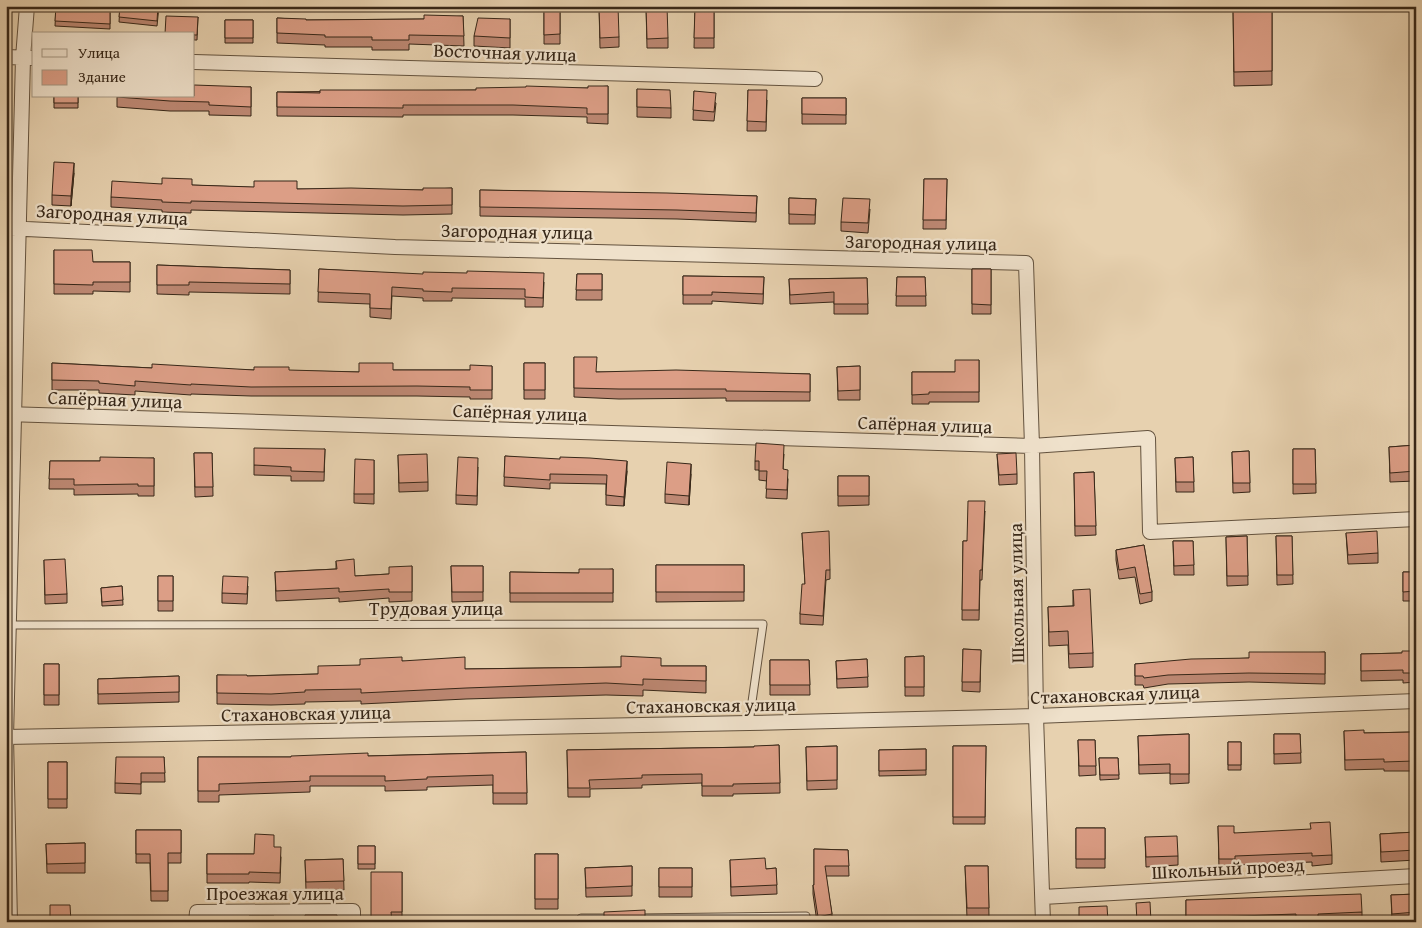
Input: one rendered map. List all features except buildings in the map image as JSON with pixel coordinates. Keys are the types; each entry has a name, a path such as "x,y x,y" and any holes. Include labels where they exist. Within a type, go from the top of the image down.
{"street":[{"path":"10,922 6,737 13,228 29,58 27,6"},
{"path":"6,57 29,58"},
{"name":"Восточная улица","path":"195,62 815,79"},
{"name":"Загородная улица","path":"13,228 395,247 1026,263"},
{"name":"Школьная улица","path":"1026,263 1032,446 1036,716 1043,922"},
{"name":"Сапёрная улица","path":"10,415 1032,446"},
{"path":"1032,446 1148,438 1150,532 1416,519"},
{"name":"Стахановская улица","path":"6,737 1036,716 1416,701"},
{"name":"Школьный проезд","path":"1043,897 1416,876"},
{"name":"Проезжая улица","path":"196,922 197,912 343,911 353,911 353,922"}],"lane":[{"name":"Трудовая улица","path":"9,625 763,624 749,723"},
{"path":"630,918 806,916 806,922"},
{"path":"582,922 582,918 620,918"}]}
